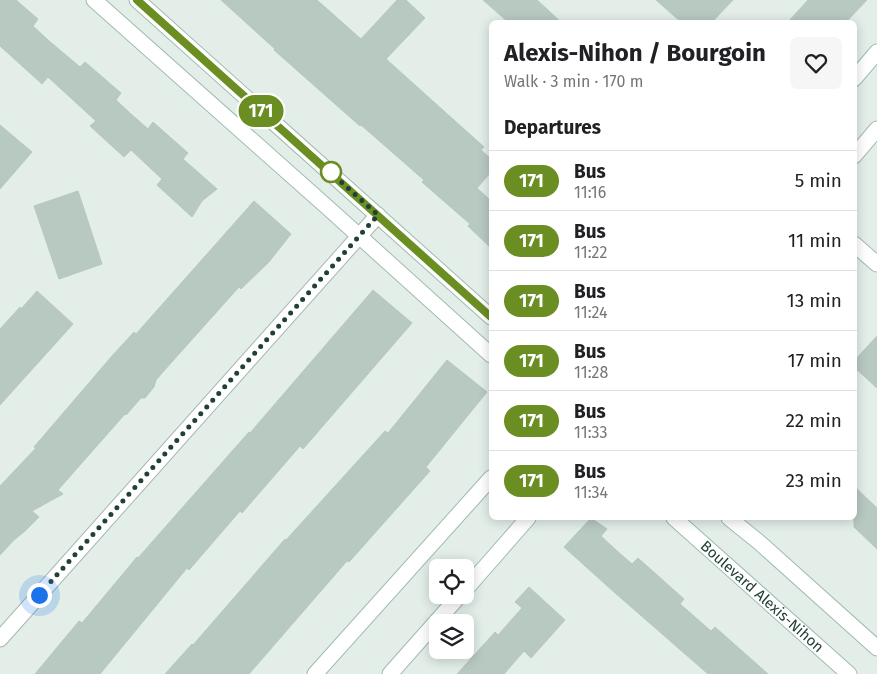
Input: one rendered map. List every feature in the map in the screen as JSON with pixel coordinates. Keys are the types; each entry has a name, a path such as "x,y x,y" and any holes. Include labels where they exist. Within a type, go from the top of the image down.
{"street":[{"path":"94,0 489,353"},
{"path":"137,0 489,315"},
{"path":"857,75 877,52"},
{"path":"857,152 877,129"},
{"path":"0,639 378,215"},
{"path":"857,247 877,264"},
{"path":"315,674 489,480"},
{"path":"474,580 526,520"},
{"name":"Boulevard Alexis-Nihon","path":"676,520 849,674"},
{"path":"731,520 877,648"},
{"path":"390,674 452,604"}],"building":[{"path":"0,0 16,0 38,19 33,26 48,40 80,67 85,62 121,93 116,100 131,114 148,129 153,122 188,153 183,159 217,189 202,201 192,217 157,185 162,179 131,150 124,157 90,126 96,121 48,77 42,84 0,46"},
{"path":"221,0 317,0 361,39 397,0 406,0 425,18 386,59 484,147 481,150 489,157 489,174 477,188 489,199 489,246 468,226 470,224 422,182 424,180 360,126"},
{"path":"483,0 537,0 559,20 506,20"},
{"path":"656,0 733,0 714,20 679,20"},
{"path":"808,0 867,0 848,20 790,20"},
{"path":"0,125 32,152 0,189"},
{"path":"78,191 102,264 59,279 34,206"},
{"path":"254,201 291,234 269,262 241,289 239,287 156,380 154,387 145,398 141,398 125,414 58,490 63,494 32,511 39,517 0,555 0,486 36,448 34,447 112,356 134,332 136,334"},
{"path":"373,290 412,323 303,449 300,446 242,513 240,511 189,570 187,568 100,674 35,674 79,621 82,623 137,557 250,433"},
{"path":"37,291 73,324 0,405 0,329"},
{"path":"877,336 877,388 857,370 857,358"},
{"path":"447,360 487,392 426,467 430,471 349,562 347,561 249,674 165,674 193,645 285,539 385,431 388,433"},
{"path":"857,489 877,508 877,549 854,527 854,520 857,520"},
{"path":"589,520 594,520 607,529 601,536 616,550 632,564 638,558 684,599 680,604 711,631 715,627 768,674 708,674 564,547"},
{"path":"529,587 565,620 531,658 524,651 504,674 457,674 471,659 474,659 474,655 495,632 498,635 522,608 515,602"}],"bus line":[{"name":"171","path":"137,0 489,315"}],"route":[{"path":"39,595 378,215 328,170 331,172"}]}
